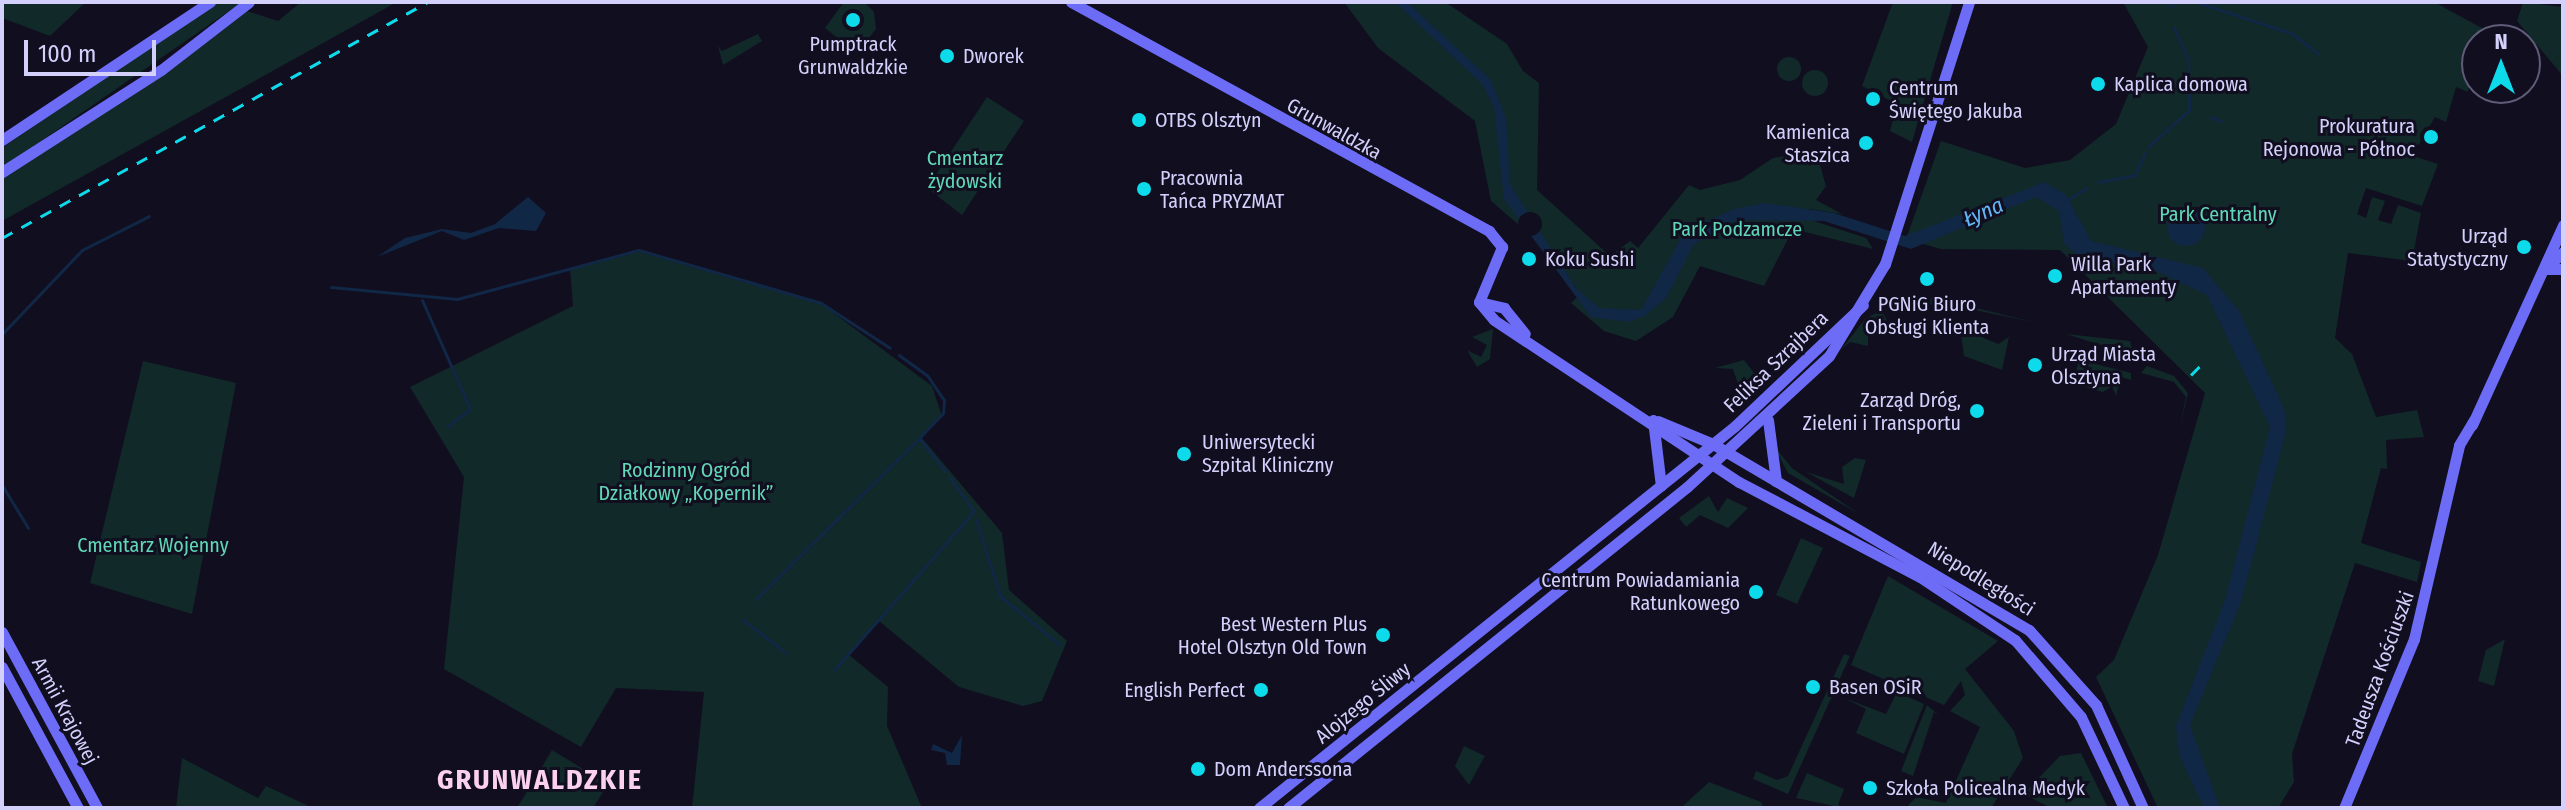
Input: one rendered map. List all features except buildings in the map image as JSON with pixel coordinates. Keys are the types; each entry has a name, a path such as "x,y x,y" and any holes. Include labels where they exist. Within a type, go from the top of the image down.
{"street":[{"path":"2,140 210,2"},
{"path":"2,172 161,70 249,2"},
{"name":"Grunwaldzka","path":"1071,2 1467,223 1502,247 1479,302 1504,308 1528,337 1653,419"},
{"name":"Feliksa Szrajbera","path":"1714,465 1768,420 1829,356 1863,305 1899,224 1969,2"},
{"name":"Tadeusza Kościuszki","path":"2344,808 2414,639 2451,493 2457,456 2563,225"},
{"name":"Tadeusza Kościuszki","path":"2545,269 2563,252"},
{"path":"2545,269 2563,269"},
{"name":"Feliksa Szrajbera","path":"1699,455 1863,305"},
{"path":"1653,419 1661,486"},
{"name":"Niepodległości","path":"1653,419 1713,444 2029,630 2096,705 2143,808"},
{"name":"Niepodległości","path":"1653,419 1714,465 1920,577 2015,640 2081,717 2124,808"},
{"path":"1768,420 1776,481"},
{"name":"Alojzego Śliwy","path":"1259,808 1699,455"},
{"name":"Alojzego Śliwy","path":"1288,808 1714,465"},
{"path":"1490,625 1510,629"},
{"name":"Armii Krajowej","path":"2,632 97,808"},
{"name":"Armii Krajowej","path":"2,667 78,808"}],"green space":[{"path":"2,2 86,2 50,36 2,18"},
{"path":"218,2 242,2 2,168 2,148"},
{"path":"301,2 397,2 2,221 2,179 247,11 278,21"},
{"name":"Pumptrack Grunwaldzkie","path":"844,2 864,2 874,12 876,29 857,53 825,28"},
{"name":"Park Podzamcze","path":"1344,2 1445,2 1507,44 1523,71 1539,83 1537,190 1610,256 1630,241 1638,248 1689,185 1700,190 1740,180 1773,158 1816,151 1826,186 1816,200 1842,214 1809,209 1811,220 1866,238 1873,249 1793,229 1764,286 1700,266 1673,317 1636,341 1604,331 1571,303 1580,294 1555,256 1491,201 1475,121 1378,48"},
{"path":"1893,2 1953,2 1912,142 1890,131 1897,104 1862,86"},
{"name":"Park Centralny","path":"2123,2 2434,2 2474,24 2461,24 2461,89 2456,87 2446,122 2435,117 2418,146 2413,144 2410,155 2438,164 2422,206 2366,188 2357,214 2366,218 2372,197 2385,201 2378,220 2391,224 2398,205 2421,213 2412,261 2348,253 2335,338 2352,354 2376,417 2417,410 2424,437 2386,440 2387,469 2381,468 2361,543 2421,562 2417,582 2355,563 2292,754 2294,782 2278,808 2158,808 2096,677 2114,660 2158,555 2205,393 2060,250 1941,249 1906,239 1941,141 2025,168 2070,160 2116,124 2148,47"},
{"path":"2523,2 2563,7 2563,76 2541,50 2541,24 2520,24 2517,21"},
{"path":"758,34 762,41 723,65 718,46 722,51"},
{"path":"1789,57 1797,61 1801,69 1797,77 1789,81 1781,77 1777,69 1781,61"},
{"path":"1815,70 1824,74 1828,83 1824,92 1815,96 1806,92 1802,83 1806,74"},
{"name":"Cmentarz żydowski","path":"987,97 1024,121 962,215 927,188"},
{"name":"Rodzinny Ogród Działkowy „Kopernik”","path":"640,251 820,303 932,386 942,416 922,438 1002,533 1009,590 1067,641 1042,701 1023,706 959,687 879,621 848,654 888,687 887,726 922,808 692,808 704,692 616,688 581,747 444,669 464,477 410,387 573,306 570,268"},
{"path":"1919,297 1936,298 2033,322 1945,304 1910,305"},
{"path":"1882,310 1887,321 1868,325 1868,346 1850,342 1840,351 1865,319"},
{"path":"1960,328 1998,344 2009,337 2002,370 1964,356"},
{"path":"1493,329 1490,359 1477,367 1467,350 1481,357 1487,345 1472,337"},
{"path":"2066,334 2130,341 2133,352 2129,354"},
{"path":"2072,358 2131,373 2131,380 2121,377 2116,396 2112,386 2103,392 2073,384 2078,364"},
{"path":"1744,360 1760,381 1741,393 1733,369 1715,368"},
{"name":"Cmentarz Wojenny","path":"143,361 236,383 192,614 90,583"},
{"path":"2147,366 2174,376 2188,393 2179,431 2186,397 2174,382 2141,373"},
{"path":"1773,445 1792,468 1859,514 1788,473"},
{"path":"1855,458 1866,460 1854,498 1806,472 1844,484 1842,467"},
{"path":"1709,496 1718,512 1727,498 1748,508 1728,528 1700,515 1686,527 1679,518"},
{"path":"1801,538 1823,548 1797,604 1776,595"},
{"path":"1888,576 1998,641 1965,669 2014,731 2023,758 1991,808 1906,808 1916,797 1946,803 1980,727 1950,711 1965,695 1961,681 1944,705 1851,665"},
{"path":"2505,639 2494,686 2478,681 2486,650"},
{"path":"1844,654 1850,656 1788,794 1753,779 1756,771 1777,780 1788,776"},
{"path":"1897,692 1924,704 1904,754 1856,733 1866,709 1844,698 1886,714"},
{"path":"1927,705 1941,717 1934,712 1913,776 1901,771"},
{"path":"1464,746 1485,756 1469,785 1455,766"},
{"path":"552,750 608,784 593,808 517,808"},
{"path":"2081,753 2108,808 2051,808 2023,794 2060,756"},
{"path":"182,758 258,798 266,786 313,808 176,808"},
{"path":"1807,773 1844,789 1838,805 1844,808 1796,798"},
{"path":"1709,782 1761,802 1764,808 1683,806"}],"water":[{"name":"Łyna","path":"1395,2 1407,2 1491,80 1506,118 1510,184 1576,288 1599,308 1641,310 1685,231 1734,209 1765,203 1834,213 1905,236 2044,182 2066,195 2091,241 2203,268 2239,311 2285,411 2286,432 2241,602 2190,725 2220,808 2204,808 2179,755 2176,726 2225,600 2270,427 2207,295 2158,272 2078,256 2064,243 2059,211 2036,197 1911,249 1824,221 1737,220 1694,244 1666,298 1645,316 1628,322 1591,317 1504,199 1494,108 1483,85"},
{"path":"528,197 546,213 536,231 499,228 464,240 442,231 377,257 405,238 442,229 471,233 495,224"},
{"path":"2186,208 2200,213 2205,227 2200,241 2186,246 2172,241 2167,227 2172,213"},
{"path":"962,735 960,765 947,765 945,753 931,750 933,744 952,753"}],"pier":[{"path":"1525,212 1535,212 1542,219 1542,229 1535,236 1525,236 1518,229 1518,219"}],"waterway":[{"path":"2167,2 2173,6"},
{"path":"2196,2 2291,33 2318,53"},
{"path":"2148,147 2189,110 2188,59 2174,27"},
{"path":"2211,117 2221,121"},
{"path":"2099,182 2135,175 2145,153"},
{"path":"2066,201 2087,188"},
{"path":"2,334 82,250 149,216"},
{"path":"331,287 457,299 639,250 821,303 890,348"},
{"path":"422,300 470,409 447,427"},
{"path":"899,355 927,375 944,400 943,413 919,438 945,471"},
{"path":"756,599 919,438"},
{"path":"834,670 974,511 949,477"},
{"path":"2,485 28,528"},
{"path":"976,519 1000,596 1060,645"},
{"path":"743,620 786,653"}],"railway":[{"path":"2,238 427,2"},
{"path":"2191,375 2204,362"}],"place":[{"name":"Pumptrack Grunwaldzkie","path":"853,20"},
{"name":"Dworek","path":"947,56"},
{"name":"Kaplica domowa","path":"2098,84"},
{"name":"Centrum Świętego Jakuba","path":"1873,99"},
{"name":"OTBS Olsztyn","path":"1139,120"},
{"name":"Prokuratura Rejonowa - Północ","path":"2431,137"},
{"name":"Kamienica Staszica","path":"1866,143"},
{"name":"Pracownia Tańca PRYZMAT","path":"1144,189"},
{"name":"Urząd Statystyczny","path":"2524,247"},
{"name":"Koku Sushi","path":"1529,259"},
{"name":"Willa Park Apartamenty","path":"2055,276"},
{"name":"PGNiG Biuro Obsługi Klienta","path":"1927,279"},
{"name":"Urząd Miasta Olsztyna","path":"2035,365"},
{"name":"Zarząd Dróg, Zieleni i Transportu","path":"1977,411"},
{"name":"Uniwersytecki Szpital Kliniczny","path":"1184,454"},
{"name":"Centrum Powiadamiania Ratunkowego","path":"1756,592"},
{"name":"Best Western Plus Hotel Olsztyn Old Town","path":"1383,635"},
{"name":"Basen OSiR","path":"1813,687"},
{"name":"English Perfect","path":"1261,690"},
{"name":"Dom Anderssona","path":"1198,769"},
{"name":"Szkoła Policealna Medyk","path":"1870,788"}],"district":[{"name":"GRUNWALDZKIE","path":"540,780"}]}
